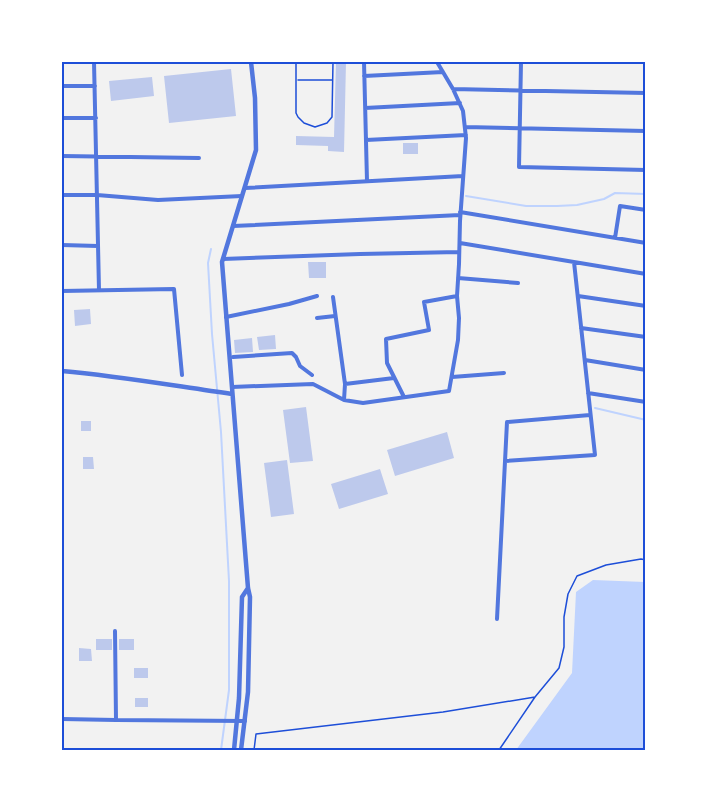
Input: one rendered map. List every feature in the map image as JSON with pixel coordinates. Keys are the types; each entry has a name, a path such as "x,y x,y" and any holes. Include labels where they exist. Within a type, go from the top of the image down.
{"street":[{"path":"94,62 99,290"},
{"path":"241,750 245,721 250,597 222,262 256,150 255,99 251,62"},
{"path":"364,62 368,181"},
{"path":"232,387 313,384 344,400 363,403 449,391 458,340 460,214 466,135 463,111 437,62"},
{"path":"521,62 519,167 645,170"},
{"path":"364,76 443,72"},
{"path":"62,86 95,86"},
{"path":"453,89 645,93"},
{"path":"365,108 460,104"},
{"path":"62,118 96,118"},
{"path":"465,127 645,131"},
{"path":"366,140 466,135"},
{"path":"62,156 199,158"},
{"path":"245,188 463,176"},
{"path":"62,195 97,195 158,200 242,196"},
{"path":"615,238 620,206 645,210"},
{"path":"233,226 460,214 645,243"},
{"path":"460,243 645,274"},
{"path":"62,245 98,246"},
{"path":"223,259 460,252"},
{"path":"505,461 595,455 574,262"},
{"path":"458,278 519,283"},
{"path":"62,291 174,289 182,375"},
{"path":"226,317 317,296"},
{"path":"405,397 387,363 386,339 429,330 424,302 457,296"},
{"path":"578,296 645,306"},
{"path":"333,297 345,384 344,400"},
{"path":"317,318 335,316"},
{"path":"581,328 645,337"},
{"path":"233,357 292,353 300,366 312,375"},
{"path":"585,360 645,370"},
{"path":"62,371 106,375 232,394"},
{"path":"452,377 504,373"},
{"path":"345,384 394,378"},
{"path":"588,393 645,402"},
{"path":"497,619 507,422 590,415"},
{"path":"234,750 239,698 242,597 248,588"},
{"path":"116,631 116,720"},
{"path":"62,719 245,721"}],"path":[{"path":"296,62 296,113 304,123 315,127 327,123 332,117 333,62"},
{"path":"296,80 333,80"},
{"path":"499,750 559,668 564,646 564,617 568,594 577,576 606,565 645,560"},
{"path":"254,750 255,734 536,697"}],"water":[{"path":"593,580 645,582 645,750 516,750 572,673 576,592"}],"building":[{"path":"336,62 346,62 344,152 328,151 328,146 296,145 296,136 334,137"},
{"path":"231,69 236,116 169,123 164,76"},
{"path":"152,77 154,96 111,101 109,81"},
{"path":"403,143 418,143 418,154 403,154"},
{"path":"308,262 326,262 326,278 309,278"},
{"path":"90,309 91,324 75,326 74,310"},
{"path":"275,335 276,349 259,350 257,337"},
{"path":"252,338 253,352 235,353 234,340"},
{"path":"306,407 313,461 290,463 283,410"},
{"path":"81,421 91,421 91,431 81,431"},
{"path":"447,432 454,458 395,476 387,450"},
{"path":"83,457 93,457 94,469 83,469"},
{"path":"287,460 294,514 271,517 264,463"},
{"path":"380,469 388,494 339,509 331,484"},
{"path":"96,639 112,639 112,650 96,650"},
{"path":"119,639 134,639 134,650 119,650"},
{"path":"79,648 91,649 92,661 79,661"},
{"path":"134,668 148,668 148,678 134,678"},
{"path":"135,698 148,698 148,707 135,707"}],"waterway":[{"path":"466,196 526,206 557,206 577,205 604,199 615,193 646,194"},
{"path":"211,249 208,263 221,432 229,581 229,690 221,750"},
{"path":"595,408 646,420"}]}
